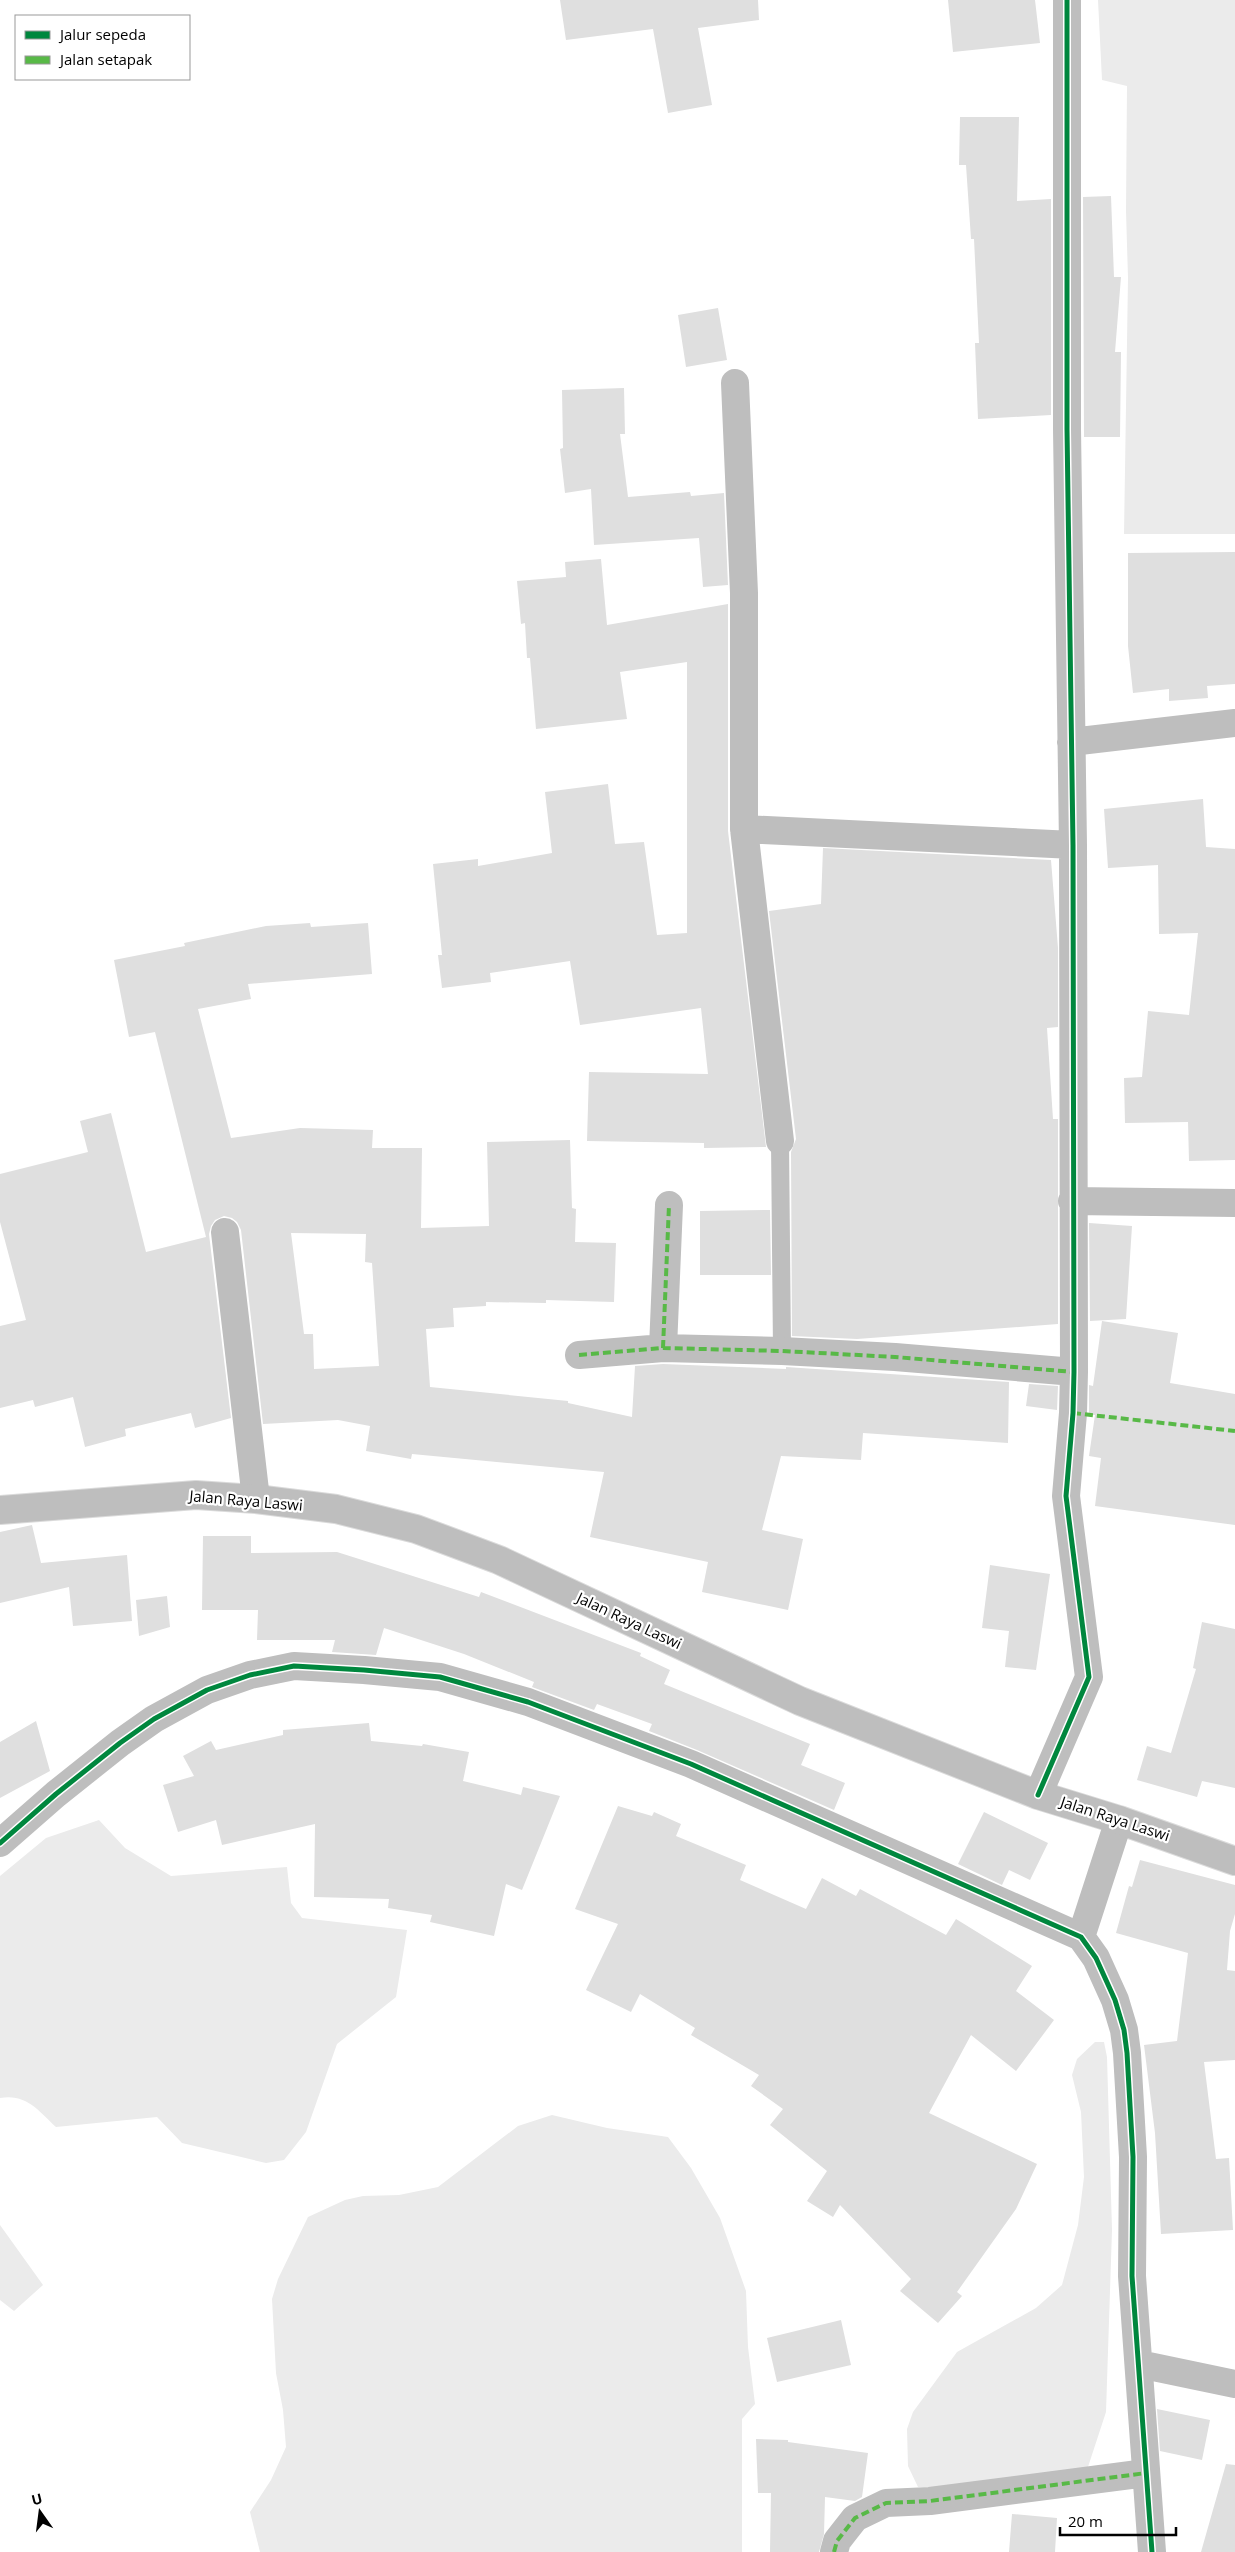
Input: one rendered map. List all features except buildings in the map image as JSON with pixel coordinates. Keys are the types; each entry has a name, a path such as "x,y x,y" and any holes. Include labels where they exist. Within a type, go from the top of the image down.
{"street":[{"path":"1038,1794 1089,1677 1066,1496 1073,1413 1074,1372 1072,1201 1073,845 1067,429 1067,0"},
{"path":"735,383 744,593 744,829 780,1140"},
{"path":"1071,742 1235,723"},
{"path":"744,829 1073,845"},
{"path":"1072,1201 1235,1203"},
{"path":"663,1348 669,1205"},
{"path":"225,1232 256,1499"},
{"path":"579,1355 663,1348 782,1351 895,1357 1074,1372"},
{"name":"Jalan Raya Laswi","path":"0,1510 196,1495 256,1499 336,1509 416,1529 498,1560 800,1701 1038,1794 1235,1860"},
{"path":"0,1843 56,1794 120,1743 154,1719 207,1690 250,1675 294,1666 364,1670 440,1677 528,1702 691,1764 953,1878 1080,1937 1096,1958 1104,1974 1116,2000 1124,2030 1133,2156 1132,2276 1152,2552"},
{"path":"1080,1937 1119,1820"},
{"path":"1139,2364 1235,2384"},
{"path":"834,2552 837,2541 855,2518 886,2503 930,2501 1146,2473"}],"lane":[{"path":"780,1140 782,1351"}],"shaded area":[{"path":"1098,0 1235,0 1235,534 1124,534 1128,278 1126,211 1127,86 1102,80"},
{"path":"99,1820 125,1848 171,1876 287,1867 291,1903 302,1918 407,1930 396,1997 337,2044 306,2132 284,2160 266,2163 182,2143 157,2117 56,2127 38,2109 25,2101 9,2097 0,2098 0,1876 46,1838"},
{"path":"1095,2042 1104,2042 1107,2057 1112,2230 1106,2412 1087,2470 978,2488 918,2487 908,2466 907,2429 913,2412 957,2352 1036,2308 1062,2285 1078,2225 1084,2177 1081,2112 1072,2075 1077,2059"},
{"path":"552,2115 607,2128 668,2137 691,2168 720,2218 746,2291 748,2347 755,2404 742,2419 742,2552 260,2552 250,2512 271,2480 286,2447 283,2410 276,2373 272,2299 278,2279 308,2217 345,2200 363,2196 399,2195 438,2187 518,2126"},
{"path":"0,2225 43,2285 14,2311 0,2300"}],"marked path":[{"path":"663,1348 669,1205"},
{"path":"579,1355 663,1348 782,1351 895,1357 1074,1372"},
{"path":"1073,1413 1235,1431"},
{"path":"834,2552 837,2541 855,2518 886,2503 930,2501 1146,2473"}],"cycle path":[{"path":"1038,1795 1089,1677 1066,1496 1073,1413 1074,1372 1073,845 1067,429 1067,0"},
{"path":"0,1843 56,1794 120,1743 154,1719 207,1690 250,1675 294,1666 364,1670 440,1677 528,1702 691,1764 1081,1937 1096,1958 1115,2000 1124,2030 1127,2053 1133,2157 1132,2276 1152,2552"}]}
